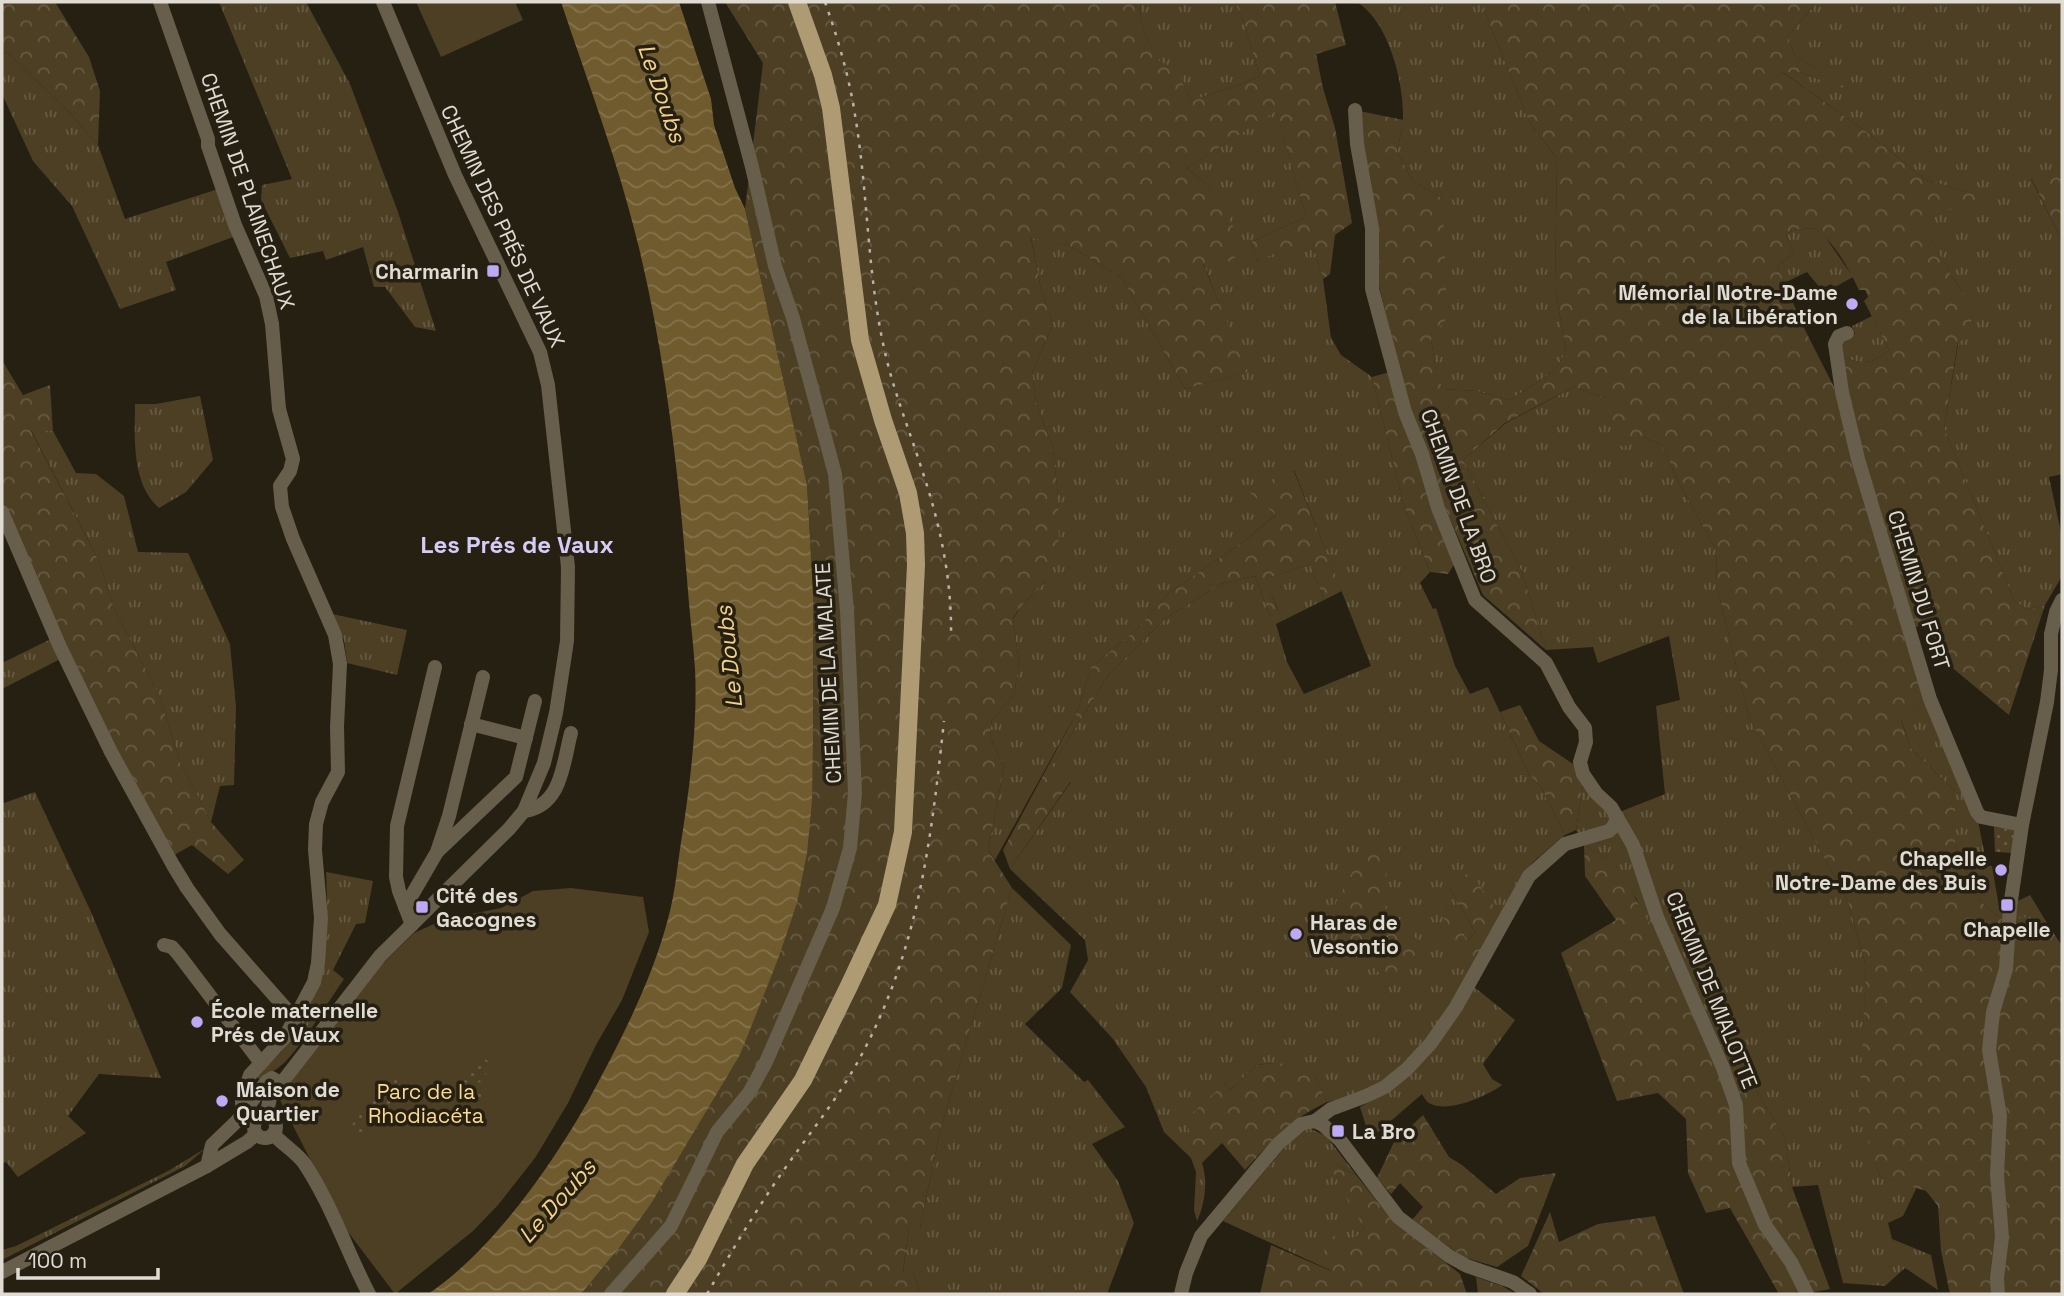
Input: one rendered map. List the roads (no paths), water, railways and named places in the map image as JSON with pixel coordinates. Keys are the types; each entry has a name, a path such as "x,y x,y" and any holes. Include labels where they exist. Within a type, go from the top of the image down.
{"main road":[{"path":"675,1294 698,1259 745,1164 803,1080 879,926 892,887 906,811 916,565 914,523 908,493 860,340 831,108 823,75 797,2"}],"street":[{"name":"CHEMIN DE PLAINECHAUX","path":"160,2 235,225 266,296 272,324 279,410 293,459 290,471 280,486 282,507 335,635 340,664 338,772 322,802 316,824 315,850 321,918 314,982 285,1037 247,1081 242,1098 242,1103 246,1105"},
{"name":"CHEMIN DES PRÉS DE VAUX","path":"281,1083 380,956 524,811 544,763 556,713 567,641 568,567 548,384 540,352 455,175 383,2"},
{"name":"CHEMIN DE LA MALATE","path":"611,1294 671,1226 717,1132 749,1093 766,1062 833,908 850,848 855,793 847,611 835,474 793,318 775,267 752,167 708,2"},
{"name":"CHEMIN DE LA BRO","path":"1355,110 1357,144 1372,228 1371,289 1405,412 1422,454 1438,508 1475,600 1546,663 1569,707 1585,728 1586,742 1580,762 1583,774 1617,817"},
{"name":"CHEMIN DU FORT","path":"1847,333 1839,336 1835,344 1849,422 1930,699 1977,812 1981,817 2022,825"},
{"path":"2,512 60,647 111,752 180,876 220,934 295,1019"},
{"path":"1998,1294 1997,1278 2002,1237 1997,1175 2000,1116 1989,1050 1993,1012 2006,969 2010,906 2022,825 2047,702 2051,670 2051,634 2062,600"},
{"path":"412,925 396,877 397,826 435,667"},
{"path":"437,852 449,816 483,677"},
{"path":"405,907 414,896 420,878 437,852 516,777 535,701"},
{"path":"471,724 526,738"},
{"path":"524,811 546,803 556,788 570,733"},
{"path":"1181,1294 1186,1273 1201,1236 1278,1144 1293,1129 1315,1121 1331,1109 1385,1087 1407,1069 1431,1043 1456,1007 1529,876 1565,844 1609,831 1617,817"},
{"name":"CHEMIN DE MIALOTTE","path":"1617,817 1633,845 1657,917 1723,1068 1736,1105 1739,1163 1765,1225 1791,1262 1807,1294"},
{"path":"163,945 172,947 179,955 261,1063"},
{"path":"207,1166 212,1144 237,1121 246,1105 269,1079 281,1083 270,1098 266,1116"},
{"path":"266,1116 272,1119 275,1125 273,1134 263,1138 256,1134 256,1120 266,1116"},
{"path":"1315,1121 1340,1140 1398,1217 1449,1256 1467,1266 1513,1282 1530,1294"},
{"path":"2,1272 207,1166 256,1134"},
{"path":"273,1134 303,1161 369,1294"}],"water":[{"name":"Le Doubs","path":"561,2 679,2 711,99 714,125 735,188 745,209 807,485 813,592 813,737 812,800 807,853 797,903 740,1055 651,1204 581,1294 428,1294 474,1256 537,1181 587,1103 623,1034 645,986 670,911 692,759 696,691 694,658 675,454 656,330 639,248 622,186"}],"railway":[{"path":"825,2 853,100 878,319 888,364 939,531 947,573 951,637"},
{"path":"707,1294 769,1191 843,1086 881,1014 897,974 920,892 934,808 944,721"}],"place":[{"name":"Charmarin","path":"493,271"},
{"name":"Mémorial Notre-Dame de la Libération","path":"1852,304"},
{"name":"Chapelle Notre-Dame des Buis","path":"2001,870"},
{"name":"Chapelle","path":"2007,905"},
{"name":"Cité des Gacognes","path":"422,907"},
{"name":"Haras de Vesontio","path":"1296,934"},
{"name":"École maternelle Prés de Vaux","path":"197,1022"},
{"name":"Maison de Quartier","path":"222,1101"},
{"name":"La Bro","path":"1338,1131"}],"district":[{"name":"Les Prés de Vaux","path":"517,544"}],"park label":[{"name":"Parc de la Rhodiacéta","path":"426,1103"}]}
